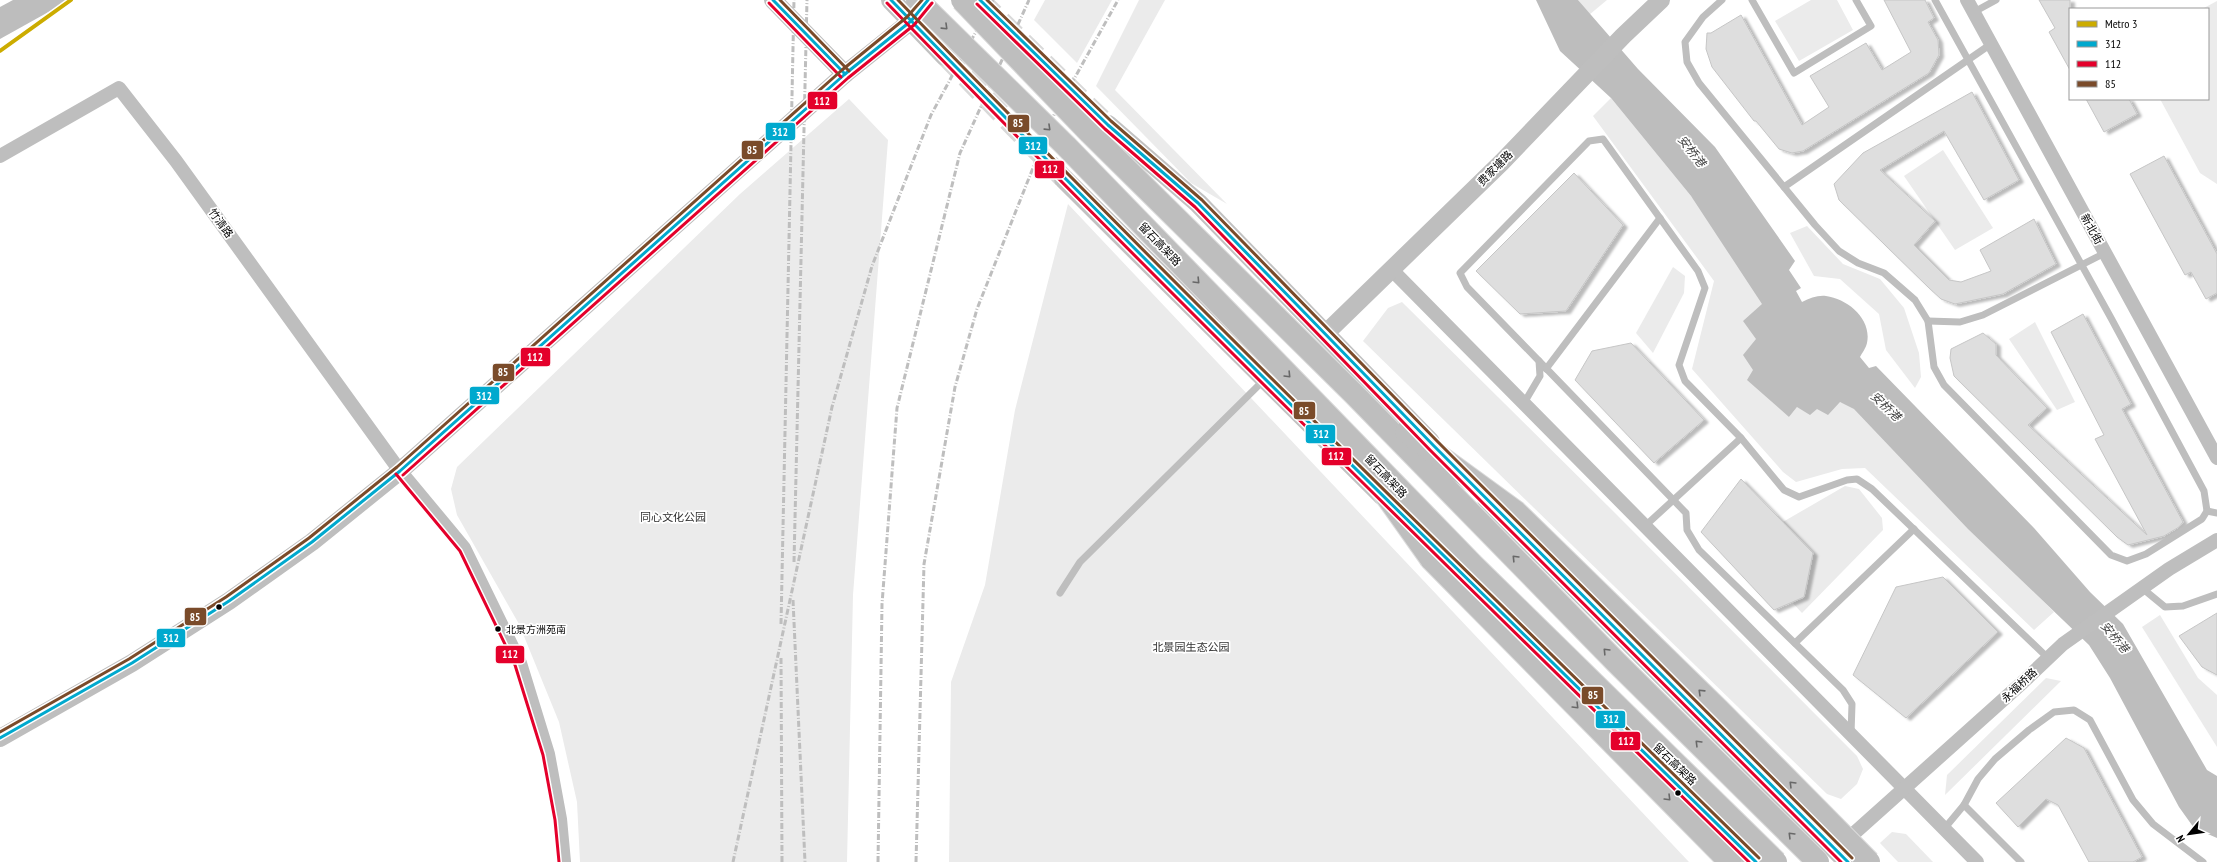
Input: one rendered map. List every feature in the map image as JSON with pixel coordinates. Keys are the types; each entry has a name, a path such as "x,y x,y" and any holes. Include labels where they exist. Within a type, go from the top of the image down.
{"highway":[{"name":"留石高架路","path":"917,0 1066,146 1477,569 1776,862"},
{"path":"962,0 1090,133 1354,394 1616,662 1818,862"},
{"path":"1354,394 1516,512 1719,710 1869,862"},
{"path":"1333,422 1431,559 1730,862"}],"main road":[{"path":"891,0 945,56"},
{"path":"1108,125 1198,203 1434,446 1842,856"},
{"path":"1064,179 1756,862"}],"street":[{"path":"773,0 845,74"},
{"path":"0,738 132,662 230,601 312,542 400,471 845,74 911,21 928,0"},
{"name":"费家塘路","path":"1325,334 1392,270 1567,96 1623,36 1661,0"},
{"name":"新北街","path":"1970,6 2217,458"},
{"name":"竹清路","path":"0,156 119,88 176,161 400,471"},
{"path":"1392,270 1977,862"},
{"path":"400,471 464,548 520,663 548,754 560,819 564,862"},
{"name":"永福桥路","path":"1842,856 1904,788 2075,635 2142,588 2217,540"}],"lane":[{"path":"1722,0 1704,16 1685,42 1687,62 1699,83 1784,187 1839,251 1858,263 1884,273 1915,300 1928,321 1934,367 1944,385 2111,555 2127,560 2146,554 2202,519 2206,511 2204,491 2082,265 1935,0"},
{"path":"1752,0 1794,72 1871,26 1856,0"},
{"path":"1970,6 1996,0"},
{"path":"1784,187 1991,44"},
{"path":"1852,735 1852,704 1843,690 1699,550 1687,530 1686,513 1467,287 1460,273 1589,140 1603,139 1698,271 1705,288 1679,365 1685,381 1741,438 1784,490 1799,497 1847,480 1857,479 1872,489 2048,658"},
{"path":"1546,369 1660,218"},
{"path":"1928,321 1960,322 1982,315 2105,254"},
{"path":"1524,403 1540,376 1539,361"},
{"path":"1060,593 1080,562 1265,378"},
{"path":"1645,526 1741,438"},
{"path":"2206,511 2217,513"},
{"path":"1795,643 1914,529"},
{"path":"2142,588 2165,607 2182,606 2217,594"},
{"path":"1944,829 1964,805 1978,779 1995,759 2024,734 2054,712 2074,710 2090,720 2133,800 2153,824 2203,862"},
{"path":"1964,805 2021,862"}],"green space":[{"path":"1045,0 1112,0 1077,63 1034,20"},
{"path":"1139,0 1165,0 1115,90 1227,204 1191,183 1096,86"},
{"path":"1578,0 1607,0 1589,15"},
{"path":"1811,0 1837,0 1853,30 1799,61 1775,21"},
{"path":"2217,1 2217,184 2200,173 2161,100 2209,100 2209,8 2204,8"},
{"path":"1611,98 1691,196 1781,293 1757,339 1789,417 1797,407 1840,402 1853,406 2054,612 2034,630 1865,468 1842,469 1796,482 1783,472 1692,369 1714,281 1593,116"},
{"name":"同心文化公园","path":"849,99 888,140 853,595 847,862 580,862 577,802 559,722 519,624 457,515 451,489 457,467 740,194"},
{"path":"1943,150 1993,228 1955,250 1904,176"},
{"name":"北景园生态公园","path":"1068,204 1689,862 949,862 951,682 985,585 1015,410"},
{"path":"1807,226 1843,264 1880,279 1904,308 1919,353 1921,377 1915,388 1886,350 1879,314 1840,279 1814,276 1790,233"},
{"path":"1673,267 1685,276 1684,293 1653,353 1636,333"},
{"path":"1402,302 1857,756 1863,769 1857,784 1841,799 1827,794 1363,341 1388,308"},
{"path":"2035,322 2075,402 2057,410 2009,339"},
{"path":"1845,486 1859,489 1882,518 1883,530 1802,613 1745,552 1769,530"},
{"path":"2160,615 2198,678 2217,695 2217,747 2142,627"},
{"path":"2046,678 2061,681 1945,795 1947,775"},
{"path":"1892,832 1906,834 1933,862 1898,862 1880,843"}],"water":[{"path":"13,0 70,0 0,39 0,7"},
{"name":"安桥港","path":"1536,0 1578,0 1638,69 1715,147 1795,261 1789,270 1801,288 1796,291 1802,302 1814,297 1826,296 1842,301 1857,312 1866,326 1868,334 1865,349 1860,357 1869,368 1876,366 2034,528 2090,592 2123,624 2207,770 2217,776 2217,838 2194,828 2179,807 2110,678 2089,645 1968,529 1854,409 1840,402 1828,415 1817,409 1810,415 1797,407 1789,417 1747,380 1753,370 1743,355 1756,339 1743,321 1762,304 1691,196 1611,98 1560,51"}],"building":[{"path":"1884,0 1925,0 1934,18 1928,22 1938,40 1939,55 1929,73 1803,151 1792,153 1779,149 1756,121 1754,121 1712,67 1706,49 1707,33 1711,33 1741,15 1802,125 1829,107 1810,76 1866,43 1882,70 1911,52"},
{"path":"2039,0 2070,0 2069,68 2049,32 2055,28"},
{"path":"1972,92 2019,180 1984,200 1944,131 1880,170 1935,221 1914,245 1949,280 1961,282 1991,271 1980,250 2034,219 2056,264 2003,294 1955,304 1941,299 1839,200 1834,184 1863,153"},
{"path":"2087,100 2130,100 2137,114 2104,132"},
{"path":"2164,156 2217,254 2217,293 2206,299 2191,272 2185,275 2130,174"},
{"path":"1574,173 1623,225 1566,311 1520,314 1476,271"},
{"path":"2083,314 2131,404 2122,409 2183,522 2179,527 2164,536 2128,545 2117,537 1954,376 1950,358 1951,349 1983,333 1996,344 1996,355 2047,408 2028,425 2147,535 2095,439 2104,435 2051,332"},
{"path":"1631,343 1704,420 1654,463 1575,380 1592,351"},
{"path":"1741,479 1813,553 1804,597 1774,610 1701,532"},
{"path":"1943,577 1998,632 1906,718 1853,675 1896,587"},
{"path":"2217,613 2217,675 2202,667 2179,636"},
{"path":"2066,738 2084,748 2142,857 2133,862 2089,862 2058,805 2046,799 2018,827 1996,803"}],"tunnel":[{"path":"980,0 1108,125"},
{"path":"945,56 1064,179"}],"railway":[{"path":"781,624 794,0"},
{"path":"794,562 807,0"},
{"path":"733,862 832,407 872,266 931,115 993,0"},
{"path":"878,862 882,604 897,408 960,153 1029,0"},
{"path":"916,862 924,564 955,387 977,309 1054,115 1118,0"},
{"path":"793,600 805,862"},
{"path":"781,658 782,862"}],"metro line":[{"name":"3","path":"0,51 71,0"}],"transit line":[{"name":"312","path":"773,0 845,74"},
{"name":"85","path":"780,0 849,71"},
{"name":"312","path":"891,0 1212,326 1756,862"},
{"name":"85","path":"898,0 1218,325 1759,858"},
{"name":"85","path":"0,732 129,659 226,597 309,538 397,467 842,70 907,17 922,0"},
{"name":"312","path":"0,738 132,663 229,601 312,542 400,471 845,74 911,21 928,0"},
{"name":"312","path":"980,0 1108,125 1198,203 1434,446 1848,862"},
{"name":"85","path":"987,0 1111,121 1202,200 1438,442 1852,858"},
{"name":"112","path":"769,3 841,77"},
{"name":"112","path":"887,3 1207,328 1749,862"},
{"name":"112","path":"403,475 848,78 914,25 932,3"},
{"name":"112","path":"977,4 1105,129 1195,207 1430,450 1841,862"},
{"name":"112","path":"396,474 460,551 515,665 543,755 555,820 559,862"}],"place":[{"name":"北景方洲苑南","path":"498,629"}]}
